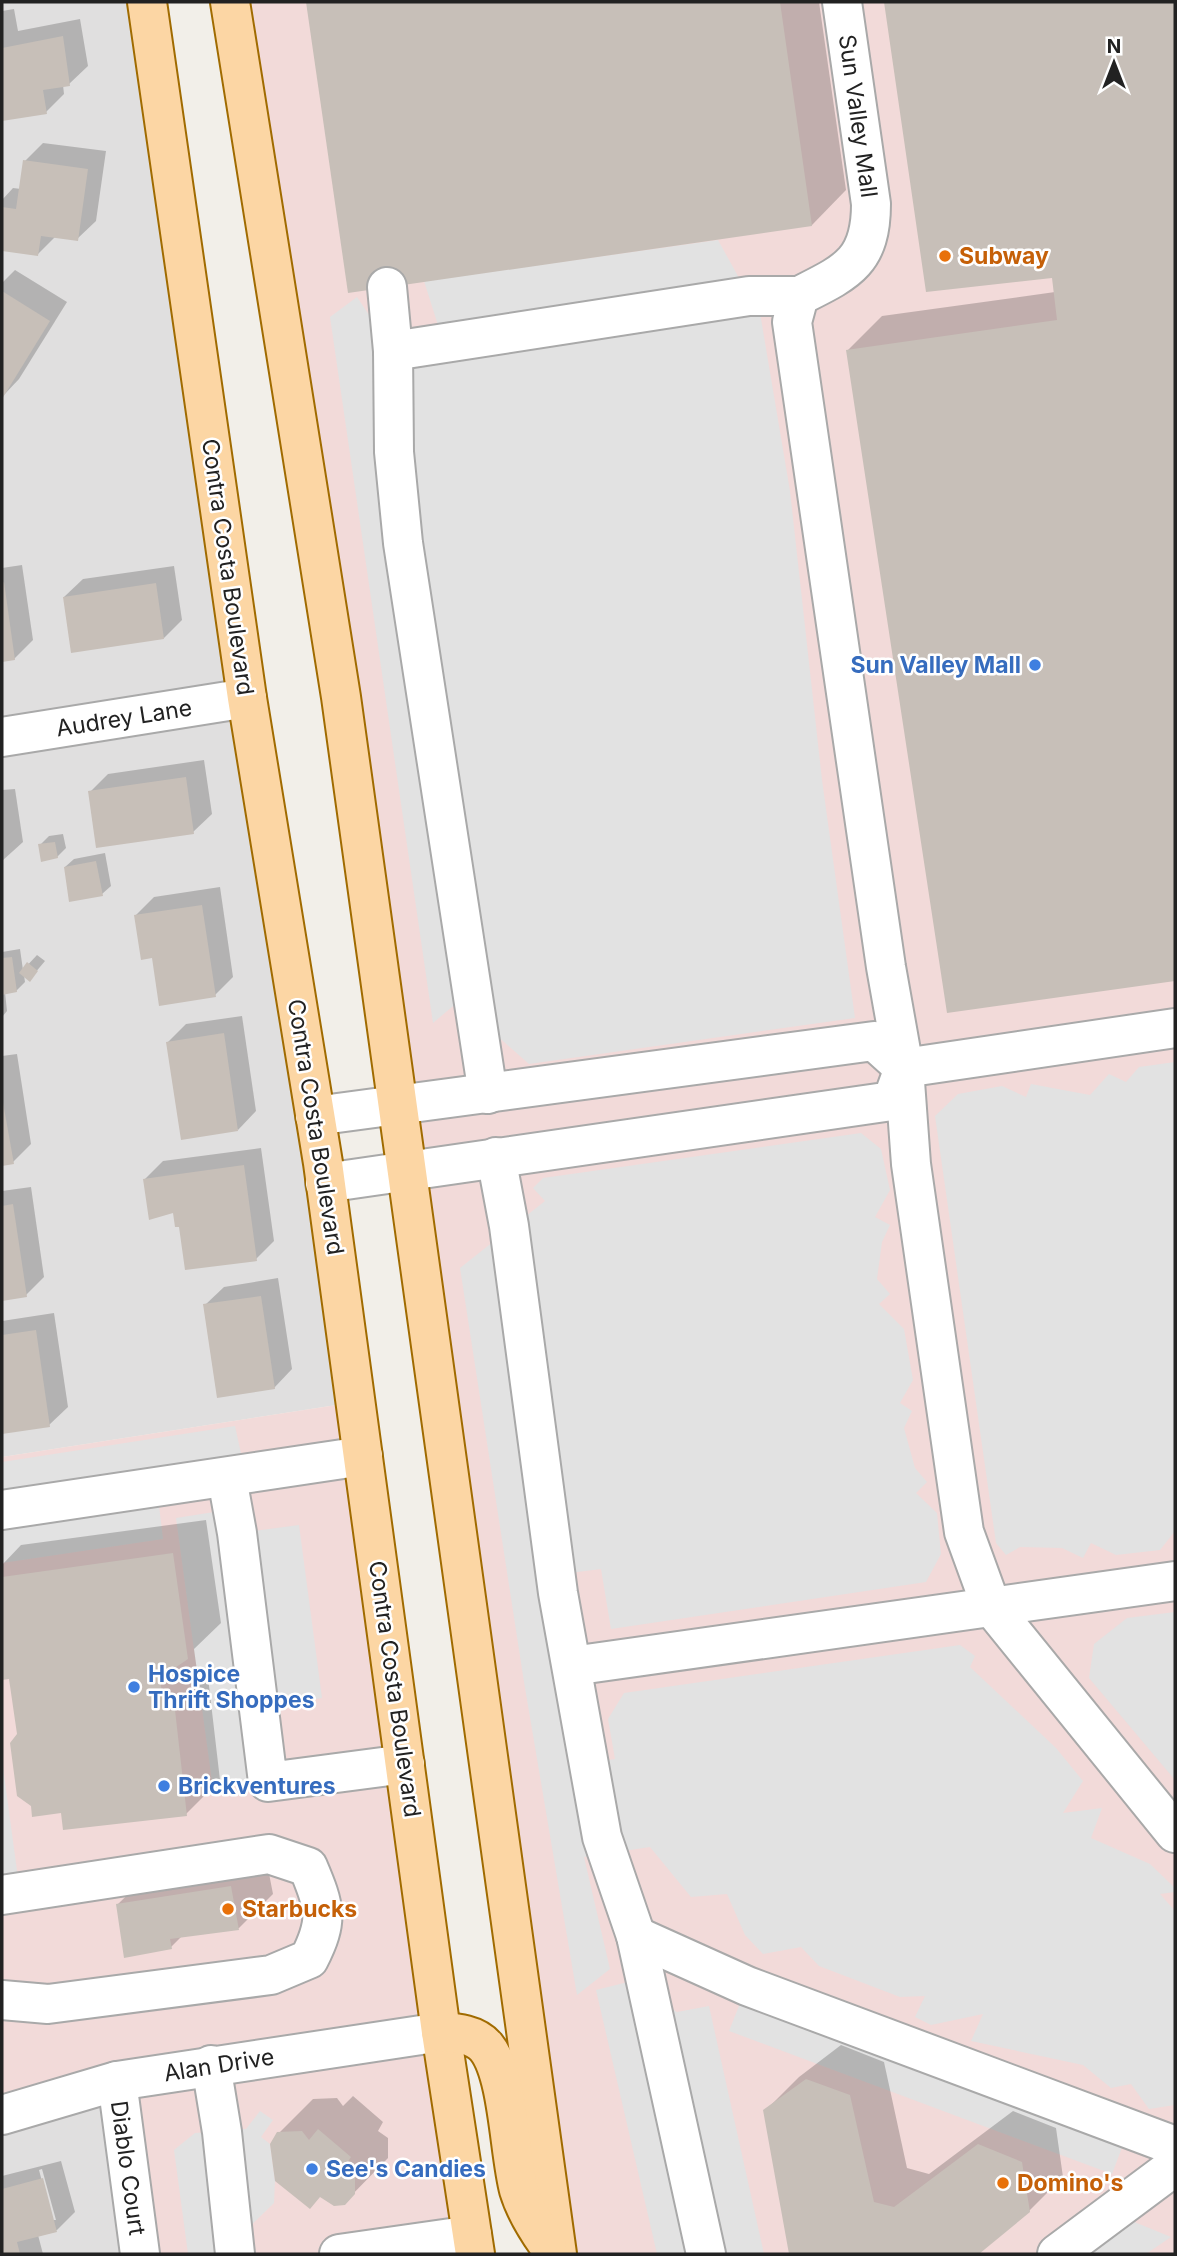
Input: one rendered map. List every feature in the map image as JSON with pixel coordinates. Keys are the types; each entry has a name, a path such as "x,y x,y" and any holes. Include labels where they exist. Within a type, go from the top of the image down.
{"main road":[{"name":"Contra Costa Boulevard","path":"147,2 247,698 325,1183 441,2032 474,2245"},
{"path":"230,2 341,697 556,2254"},
{"path":"441,2032 465,2034 485,2046 498,2072 519,2190 530,2219 556,2254"}],"street":[{"name":"Sun Valley Mall","path":"799,296 830,281 858,258 871,233 871,204 842,2"},
{"path":"387,287 393,351 394,452 402,543 488,1094"},
{"path":"393,351 749,296 799,296 792,322 886,967 904,1068 911,1164 964,1532 991,1606 1175,1833"},
{"name":"Audrey Lane","path":"2,737 247,698"},
{"path":"904,1068 1175,1028"},
{"path":"315,1116 874,1041 904,1068"},
{"path":"325,1183 892,1101 904,1068"},
{"path":"496,1157 509,1226 558,1593 602,1837 636,1936 706,2254"},
{"path":"2,1510 363,1456"},
{"path":"227,1478 237,1534 268,1782 405,1764"},
{"path":"572,1666 1175,1581"},
{"path":"2,1895 269,1854 308,1867 320,1896 324,1930 309,1959 271,1975 48,2004 2,2000"},
{"path":"636,1936 792,2004 1175,2146"},
{"name":"Alan Drive","path":"2,2115 117,2081 441,2032"},
{"path":"211,2065 222,2132 235,2254"},
{"name":"Diablo Court","path":"117,2081 140,2254"},
{"path":"1057,2254 1175,2166"},
{"path":"339,2254 474,2245"}],"shaded area":[{"path":"2,2 147,2 356,1402 2,1457"},
{"path":"230,2 1175,2 1175,2254 557,2254"},
{"path":"718,240 749,296 757,295 790,491 822,780 855,1018 529,1064 477,1018 472,990 433,1023 330,317 357,297 393,351 443,341 424,281"},
{"path":"1175,1062 1175,1531 1160,1550 1116,1555 1091,1543 1083,1558 1062,1548 1020,1547 1006,1555 996,1543 935,1116 958,1094 1002,1086 1026,1097 1031,1084 1090,1095 1109,1074 1126,1082 1139,1067"},
{"path":"861,1133 881,1149 890,1190 875,1217 890,1225 882,1242 877,1279 890,1294 879,1304 904,1329 913,1380 900,1403 912,1411 904,1428 915,1468 927,1482 916,1493 937,1513 941,1554 926,1582 611,1629 601,1569 538,1577 568,1766 615,1759 608,1719 624,1693 960,1645 975,1656 970,1667 1056,1748 1083,1781 1063,1813 1102,1808 1091,1838 1150,1864 1175,1888 1175,1892 1160,1894 1175,1911 1175,2105 1149,2109 1131,2084 1111,2088 1083,2065 971,2041 983,2014 931,2025 915,2017 925,1996 900,1997 819,1966 801,1947 763,1954 745,1935 727,1894 691,1897 650,1847 584,1857 610,1969 577,1995 524,1682 460,1268 545,1201 533,1188 543,1178"},
{"path":"356,1402 475,2254 140,2254 116,2081 2,2115 2,1457"},
{"path":"235,1426 242,1458 155,1472 163,1539 2,1563 2,1462"},
{"path":"233,1509 238,1533 299,1525 322,1698 258,1708 268,1782 213,1789 176,1518"},
{"path":"1175,1612 1175,1780 1089,1678 1094,1644 1127,1618"},
{"path":"2,1760 18,1878 2,1881"},
{"path":"628,1982 677,2012 709,2006 764,2254 657,2254 596,1990"},
{"path":"747,1986 1129,2129 1112,2174 729,2031"},
{"path":"117,2081 140,2254 2,2254 2,2115"},
{"path":"260,2111 273,2120 261,2137 270,2144 275,2181 274,2203 233,2243 235,2254 188,2254 174,2150 195,2133 246,2129"},
{"path":"1175,2174 1175,2191 1132,2221 1171,2237 1146,2254 1064,2254"}],"building":[{"path":"306,2 780,2 812,226 348,293"},
{"name":"Sun Valley Mall","path":"884,2 1175,2 1175,981 947,1013 846,350 1057,320 1052,278 926,292"},
{"path":"63,36 70,86 43,90 47,114 2,121 2,48"},
{"path":"23,160 88,169 78,241 41,236 38,256 2,251 2,207 16,209"},
{"path":"2,291 50,321 2,399"},
{"path":"4,582 15,660 2,662 2,583"},
{"path":"156,583 164,639 71,653 63,597"},
{"path":"186,777 194,834 96,848 88,791"},
{"path":"55,842 58,858 41,862 38,844"},
{"path":"96,861 103,896 69,902 64,867"},
{"path":"202,905 216,997 159,1006 152,958 141,960 134,915"},
{"path":"12,957 17,992 2,995 2,958"},
{"path":"27,962 38,971 30,982 19,973"},
{"path":"224,1033 238,1131 181,1140 166,1042"},
{"path":"2,1097 14,1164 2,1166"},
{"path":"244,1165 257,1261 185,1270 179,1227 175,1227 173,1213 149,1220 143,1179"},
{"path":"13,1204 27,1297 2,1301 2,1206"},
{"path":"261,1296 275,1389 217,1398 203,1304"},
{"path":"36,1330 50,1427 2,1434 2,1335"},
{"path":"173,1553 188,1659 160,1678 164,1711 175,1710 187,1816 63,1830 61,1813 32,1817 31,1806 17,1796 10,1743 17,1734 9,1679 2,1680 2,1577"},
{"path":"231,1886 239,1930 170,1939 172,1949 124,1958 116,1904"},
{"path":"806,2079 850,2095 874,2202 894,2207 978,2144 1022,2162 1030,2212 979,2254 789,2254 763,2110"},
{"name":"See's Candies","path":"318,2129 351,2157 345,2166 355,2173 355,2194 345,2205 334,2206 320,2197 310,2209 275,2181 270,2144 277,2132 302,2131 309,2140"},
{"path":"43,2178 57,2232 17,2242 20,2254 2,2254 2,2189"}],"place":[{"name":"Subway","path":"945,256"},
{"name":"Sun Valley Mall","path":"1035,665"},
{"name":"Hospice Thrift Shoppes","path":"134,1687"},
{"name":"Brickventures","path":"164,1786"},
{"name":"Starbucks","path":"228,1909"},
{"name":"See's Candies","path":"312,2169"},
{"name":"Domino's","path":"1003,2183"}]}
